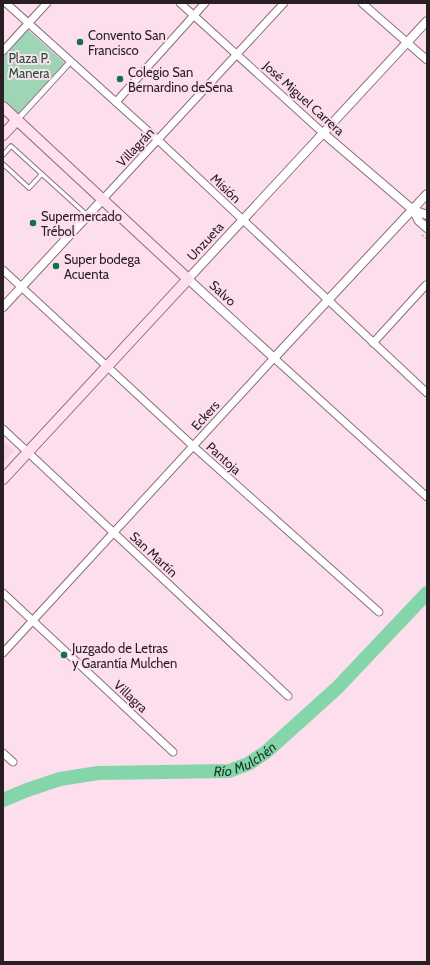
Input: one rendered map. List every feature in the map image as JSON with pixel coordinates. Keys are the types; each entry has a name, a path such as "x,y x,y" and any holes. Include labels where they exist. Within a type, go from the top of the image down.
{"main road":[{"name":"Salvo","path":"3,107 188,278"},
{"path":"3,135 17,120"},
{"name":"Unzueta","path":"3,479 188,278"}],"street":[{"name":"Misión","path":"6,3 158,140 427,393"},
{"path":"3,51 47,3"},
{"name":"José Miguel Carrera","path":"180,3 323,133 414,208 427,216"},
{"path":"116,102 205,3"},
{"name":"Villagrán","path":"3,307 284,3"},
{"path":"362,3 427,60"},
{"name":"Unzueta","path":"188,278 427,21"},
{"path":"17,120 72,61"},
{"name":"Eckers","path":"3,653 427,194"},
{"name":"José Miguel Carrera","path":"414,208 419,221 427,228"},
{"name":"Pantoja","path":"3,270 193,446 379,612"},
{"name":"Salvo","path":"188,278 427,497"},
{"path":"373,343 426,285"},
{"name":"San Martín","path":"3,430 288,696"},
{"name":"Villagra","path":"3,593 173,752"},
{"path":"3,753 13,762"}],"lane":[{"path":"3,155 11,146 41,175 88,216"},
{"path":"3,164 29,188 41,175"}],"shaded area":[{"path":"3,441 14,451 3,463"}],"green space":[{"name":"Plaza P. Manera","path":"27,29 65,63 18,117 3,102 3,56"}],"waterway":[{"name":"Río Mulchén","path":"3,800 60,779 98,773 229,771 248,764 266,752 337,688 427,593"}],"place":[{"name":"Convento San Francisco","path":"80,42"},
{"name":"Colegio San Bernardino deSena","path":"120,79"},
{"name":"Supermercado Trébol","path":"33,223"},
{"name":"Super bodega Acuenta","path":"56,266"},
{"name":"Juzgado de Letras y Garantía Mulchen","path":"64,655"}]}
